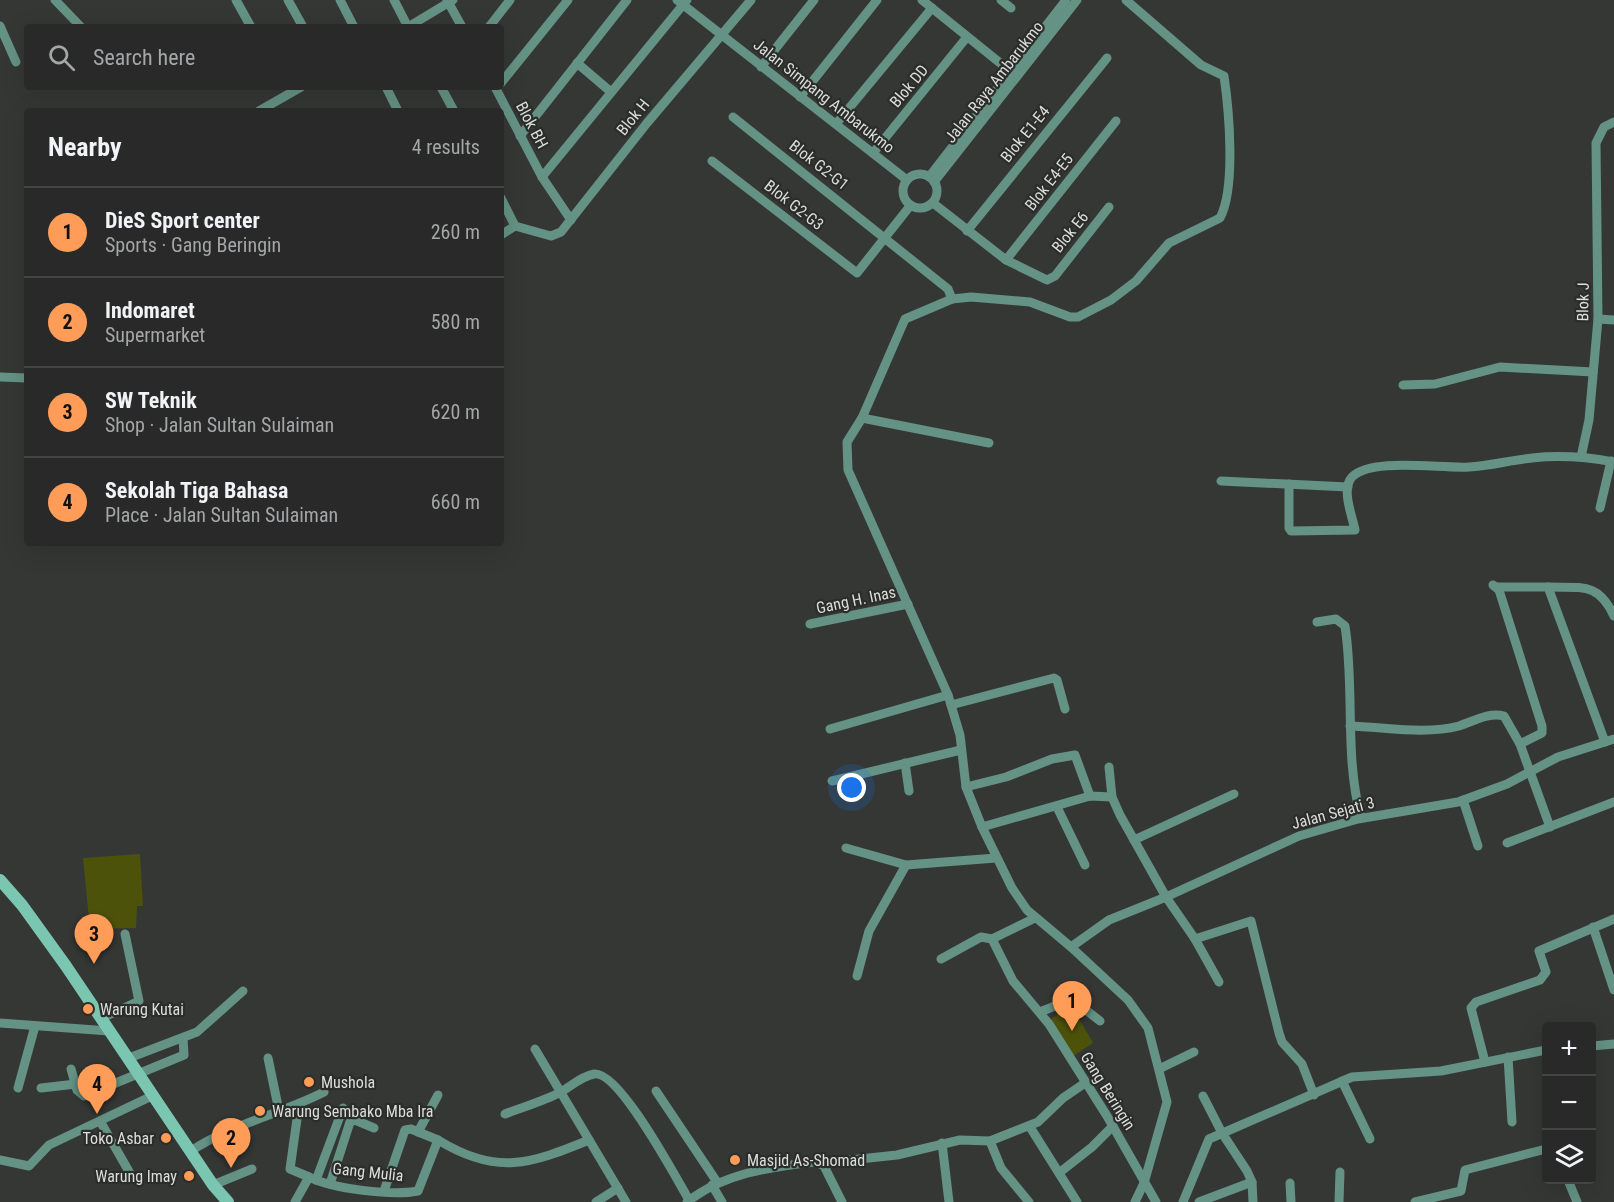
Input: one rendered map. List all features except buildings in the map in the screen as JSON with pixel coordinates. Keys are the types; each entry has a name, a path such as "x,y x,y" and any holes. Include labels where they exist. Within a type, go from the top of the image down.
{"main road":[{"path":"2,888 22,905 102,1018 213,1185 227,1202"}],"street":[{"path":"55,0 78,24"},
{"path":"236,0 249,24"},
{"path":"288,0 301,24"},
{"path":"340,0 352,24"},
{"path":"394,0 406,24"},
{"path":"491,24 510,0"},
{"path":"504,80 568,0"},
{"path":"520,136 627,0"},
{"name":"Blok H","path":"515,226 554,236 561,232 647,123 751,0"},
{"path":"761,67 814,0"},
{"path":"800,97 877,0"},
{"path":"922,0 1014,74"},
{"path":"1001,0 1011,8"},
{"name":"Jalan Raya Ambarukmo","path":"1014,74 1066,0"},
{"name":"Jalan Raya Ambarukmo","path":"931,179 1014,74 1077,0"},
{"path":"1126,0 1201,65 1224,76 1229,181 1227,201 1220,218 1169,243 1136,281 1111,300 1078,317 1070,317 1030,302 971,297 952,298 903,322 862,418 847,442 848,470 948,695 961,750 966,787 996,858 1019,899 1035,918 1071,946 1136,1009 1148,1028 1167,1102 1144,1184 1134,1202"},
{"path":"413,24 450,1 461,24"},
{"path":"542,177 682,2"},
{"name":"Jalan Simpang Ambarukmo","path":"682,2 761,67 907,180"},
{"path":"836,124 932,8"},
{"path":"0,26 16,62"},
{"name":"Blok DD","path":"873,153 967,37"},
{"name":"Blok E1-E4","path":"967,231 1107,58"},
{"path":"577,63 611,92"},
{"path":"388,90 396,108"},
{"path":"443,90 452,108"},
{"name":"Blok BH","path":"499,90 542,177 571,220"},
{"path":"263,108 285,91"},
{"name":"Blok G2-G1","path":"733,117 886,237 948,289 952,298"},
{"name":"Blok E4-E5","path":"1006,260 1116,121"},
{"name":"Blok J","path":"1581,457 1589,420 1598,319 1596,146 1599,134 1614,122"},
{"name":"Blok G2-G3","path":"712,161 857,273 886,237"},
{"path":"914,175 931,179 937,194 933,203 921,208 910,206 903,192 907,180 914,175"},
{"path":"933,203 1006,260"},
{"path":"504,204 515,226 504,233"},
{"path":"886,237 910,206"},
{"name":"Blok E6","path":"1006,260 1042,280 1055,276 1109,207"},
{"path":"1598,319 1614,320"},
{"path":"1403,385 1435,384 1500,367 1593,372"},
{"path":"0,377 24,378"},
{"path":"862,418 989,443"},
{"path":"1289,484 1289,528 1291,531 1355,530 1348,482 1360,470 1469,467 1533,458 1581,457 1612,462 1600,508"},
{"path":"1221,482 1348,487"},
{"path":"1520,744 1542,733 1542,726 1495,586 1590,588 1607,602 1614,616"},
{"path":"1548,587 1610,741"},
{"name":"Gang H. Inas","path":"810,624 908,604"},
{"path":"1317,622 1336,620 1345,626 1352,694 1350,726 1354,792 1361,818"},
{"path":"951,705 1053,678 1057,680 1065,709"},
{"path":"830,729 948,695"},
{"path":"1350,726 1432,730 1456,726 1496,714 1504,716 1520,744 1550,827"},
{"name":"Jalan Sejati 3","path":"1071,946 1109,920 1166,897 1299,836 1361,818 1463,800 1530,773 1557,757 1610,741"},
{"path":"832,781 961,750"},
{"path":"966,787 1006,777 1052,759 1075,755 1090,796"},
{"path":"905,763 909,791"},
{"path":"1109,767 1112,797 1166,897 1195,939 1219,982"},
{"path":"1134,840 1234,794"},
{"path":"982,827 1090,796 1112,797"},
{"path":"1463,800 1478,846"},
{"path":"1507,843 1614,802"},
{"path":"1057,807 1085,866"},
{"path":"846,848 906,865 996,858"},
{"path":"857,976 870,931 906,865"},
{"path":"941,959 981,937 992,939 1035,918"},
{"path":"1485,1062 1471,1008 1476,1002 1540,980 1546,972 1539,951 1614,919"},
{"path":"1195,939 1251,921 1282,1042 1302,1064 1314,1095"},
{"path":"1593,927 1611,973 1614,990"},
{"path":"102,1018 138,1002 125,934"},
{"name":"Gang Beringin","path":"992,939 1013,981 1040,1012 1113,1126 1156,1202"},
{"path":"129,1058 183,1038 201,1028 243,991"},
{"path":"1040,1012 1072,999 1100,1021"},
{"path":"0,1023 109,1031"},
{"path":"18,1088 35,1026"},
{"path":"71,1068 79,1093 84,1095 140,1074 184,1054 183,1038"},
{"path":"1596,1046 1614,1044"},
{"path":"535,1048 626,1202"},
{"path":"1183,1202 1207,1141 1342,1081 1358,1076 1441,1071 1542,1051"},
{"path":"1160,1069 1194,1052"},
{"path":"1508,1057 1512,1122"},
{"path":"268,1058 279,1112"},
{"path":"505,1114 560,1093 593,1074 602,1074 609,1078 638,1116 688,1201 715,1184 746,1174 818,1162 897,1155 960,1140 990,1141 1030,1127 1085,1083"},
{"path":"1342,1081 1370,1139"},
{"path":"41,1088 76,1084"},
{"path":"657,1091 693,1145 715,1184 722,1202"},
{"path":"191,1151 212,1138 279,1112 297,1111 324,1092"},
{"path":"0,1160 29,1166 49,1145 154,1095"},
{"path":"418,1131 438,1095"},
{"path":"1203,1096 1222,1133 1252,1182 1253,1202"},
{"path":"297,1111 290,1169 313,1179 343,1108"},
{"path":"330,1184 350,1122 355,1120 374,1128"},
{"path":"100,1121 131,1175"},
{"path":"1059,1173 1085,1153 1113,1126"},
{"path":"1030,1127 1077,1202"},
{"path":"384,1191 403,1133 409,1129 418,1131 477,1159 492,1162 522,1162 548,1156 589,1140"},
{"name":"Gang Mulia","path":"295,1202 313,1179 330,1184 384,1191 414,1192 420,1190 438,1140"},
{"path":"990,1141 1001,1168 1029,1202"},
{"path":"942,1143 949,1202"},
{"path":"1414,1202 1461,1191 1465,1170 1542,1150"},
{"path":"818,1162 842,1202"},
{"path":"213,1185 252,1169"},
{"path":"1339,1202 1340,1172"},
{"path":"1204,1201 1252,1182"},
{"path":"1290,1183 1291,1202"},
{"path":"1570,1184 1577,1202"},
{"path":"596,1202 618,1188"}],"green space":[{"path":"140,854 143,906 137,906 136,928 90,929 83,858"},
{"path":"1072,1006 1093,1043 1073,1056 1051,1019"}],"place":[{"name":"SW Teknik","path":"94,964"},
{"name":"Warung Kutai","path":"88,1009"},
{"name":"DieS Sport center","path":"1072,1031"},
{"name":"Mushola","path":"309,1082"},
{"name":"Warung Sembako Mba Ira","path":"260,1111"},
{"name":"Sekolah Tiga Bahasa","path":"97,1114"},
{"name":"Toko Asbar","path":"166,1138"},
{"name":"Masjid As-Shomad","path":"735,1160"},
{"name":"Indomaret","path":"231,1168"},
{"name":"Warung Imay","path":"189,1176"}]}
